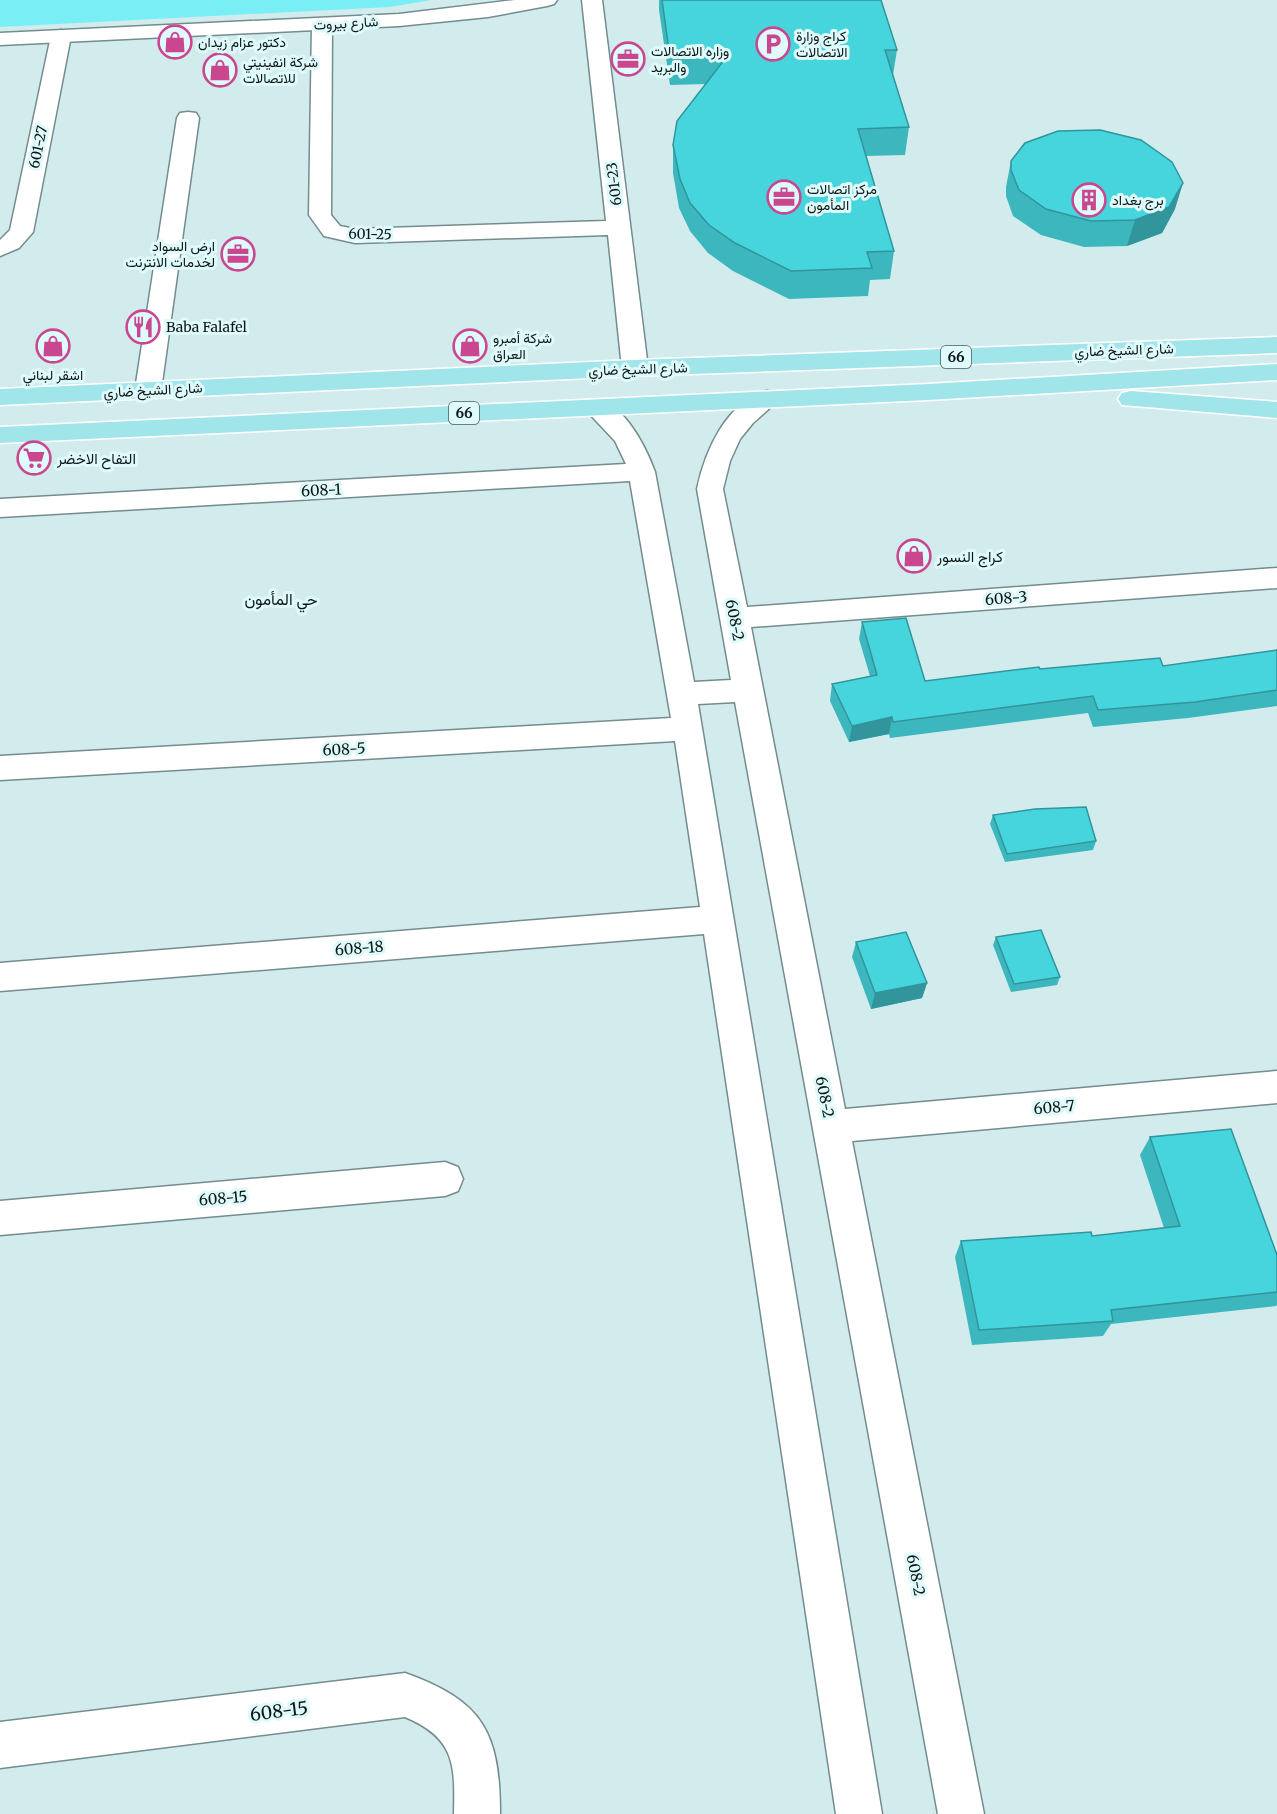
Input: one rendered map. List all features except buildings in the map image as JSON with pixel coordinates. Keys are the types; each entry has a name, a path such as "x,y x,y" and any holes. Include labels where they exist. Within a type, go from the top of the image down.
{"main road":[{"name":"شارع الشيخ ضاري","path":"0,397 635,368 1277,345"},
{"name":"شارع الشيخ ضاري","path":"0,435 928,392 1277,372"},
{"name":"شارع الشيخ ضاري","path":"928,392 1194,402 1277,410"},
{"path":"1194,402 1277,401"}],"street":[{"name":"شارع بيروت","path":"0,39 322,25 450,16 547,0"},
{"name":"601-23","path":"592,0 635,368"},
{"name":"601-25","path":"322,25 320,215 332,231 355,236 619,228"},
{"name":"601-27","path":"0,249 11,243 21,232 61,36"},
{"path":"148,390 188,118"},
{"name":"608-2","path":"767,399 748,412 733,429 714,468 710,489 961,1814"},
{"path":"596,407 613,420 627,436 642,472 688,729 859,1814"},
{"name":"608-1","path":"0,508 642,472"},
{"name":"608-3","path":"734,618 1277,578"},
{"path":"682,693 748,691"},
{"name":"608-5","path":"0,768 688,729"},
{"name":"608-18","path":"0,977 718,919"},
{"name":"608-7","path":"830,1126 1277,1087"},
{"name":"608-15","path":"0,1218 445,1179"},
{"name":"608-15","path":"0,1745 405,1695 429,1703 450,1718 466,1739 476,1765 477,1814"}],"shaded area":[{"path":"0,0 431,0 390,7 0,27"}],"place":[{"name":"دكتور عزام زيدان","path":"175,42"},
{"name":"كراج وزارة الاتصالات","path":"773,44"},
{"name":"وزاره الاتصالات والبريد","path":"628,59"},
{"name":"شركة انفينيتي للاتصالات","path":"220,70"},
{"name":"مركز اتصالات المأمون","path":"784,197"},
{"name":"برج بغداد","path":"1089,200"},
{"name":"ارض السواد لخدمات الانترنت","path":"238,254"},
{"name":"Baba Falafel","path":"143,327"},
{"name":"اشقر لبناني","path":"53,346"},
{"name":"شركة أمبرو العراق","path":"470,346"},
{"name":"التفاح الاخضر","path":"34,458"},
{"name":"كراج النسور","path":"914,556"}],"district":[{"name":"حي المأمون","path":"281,599"}]}
